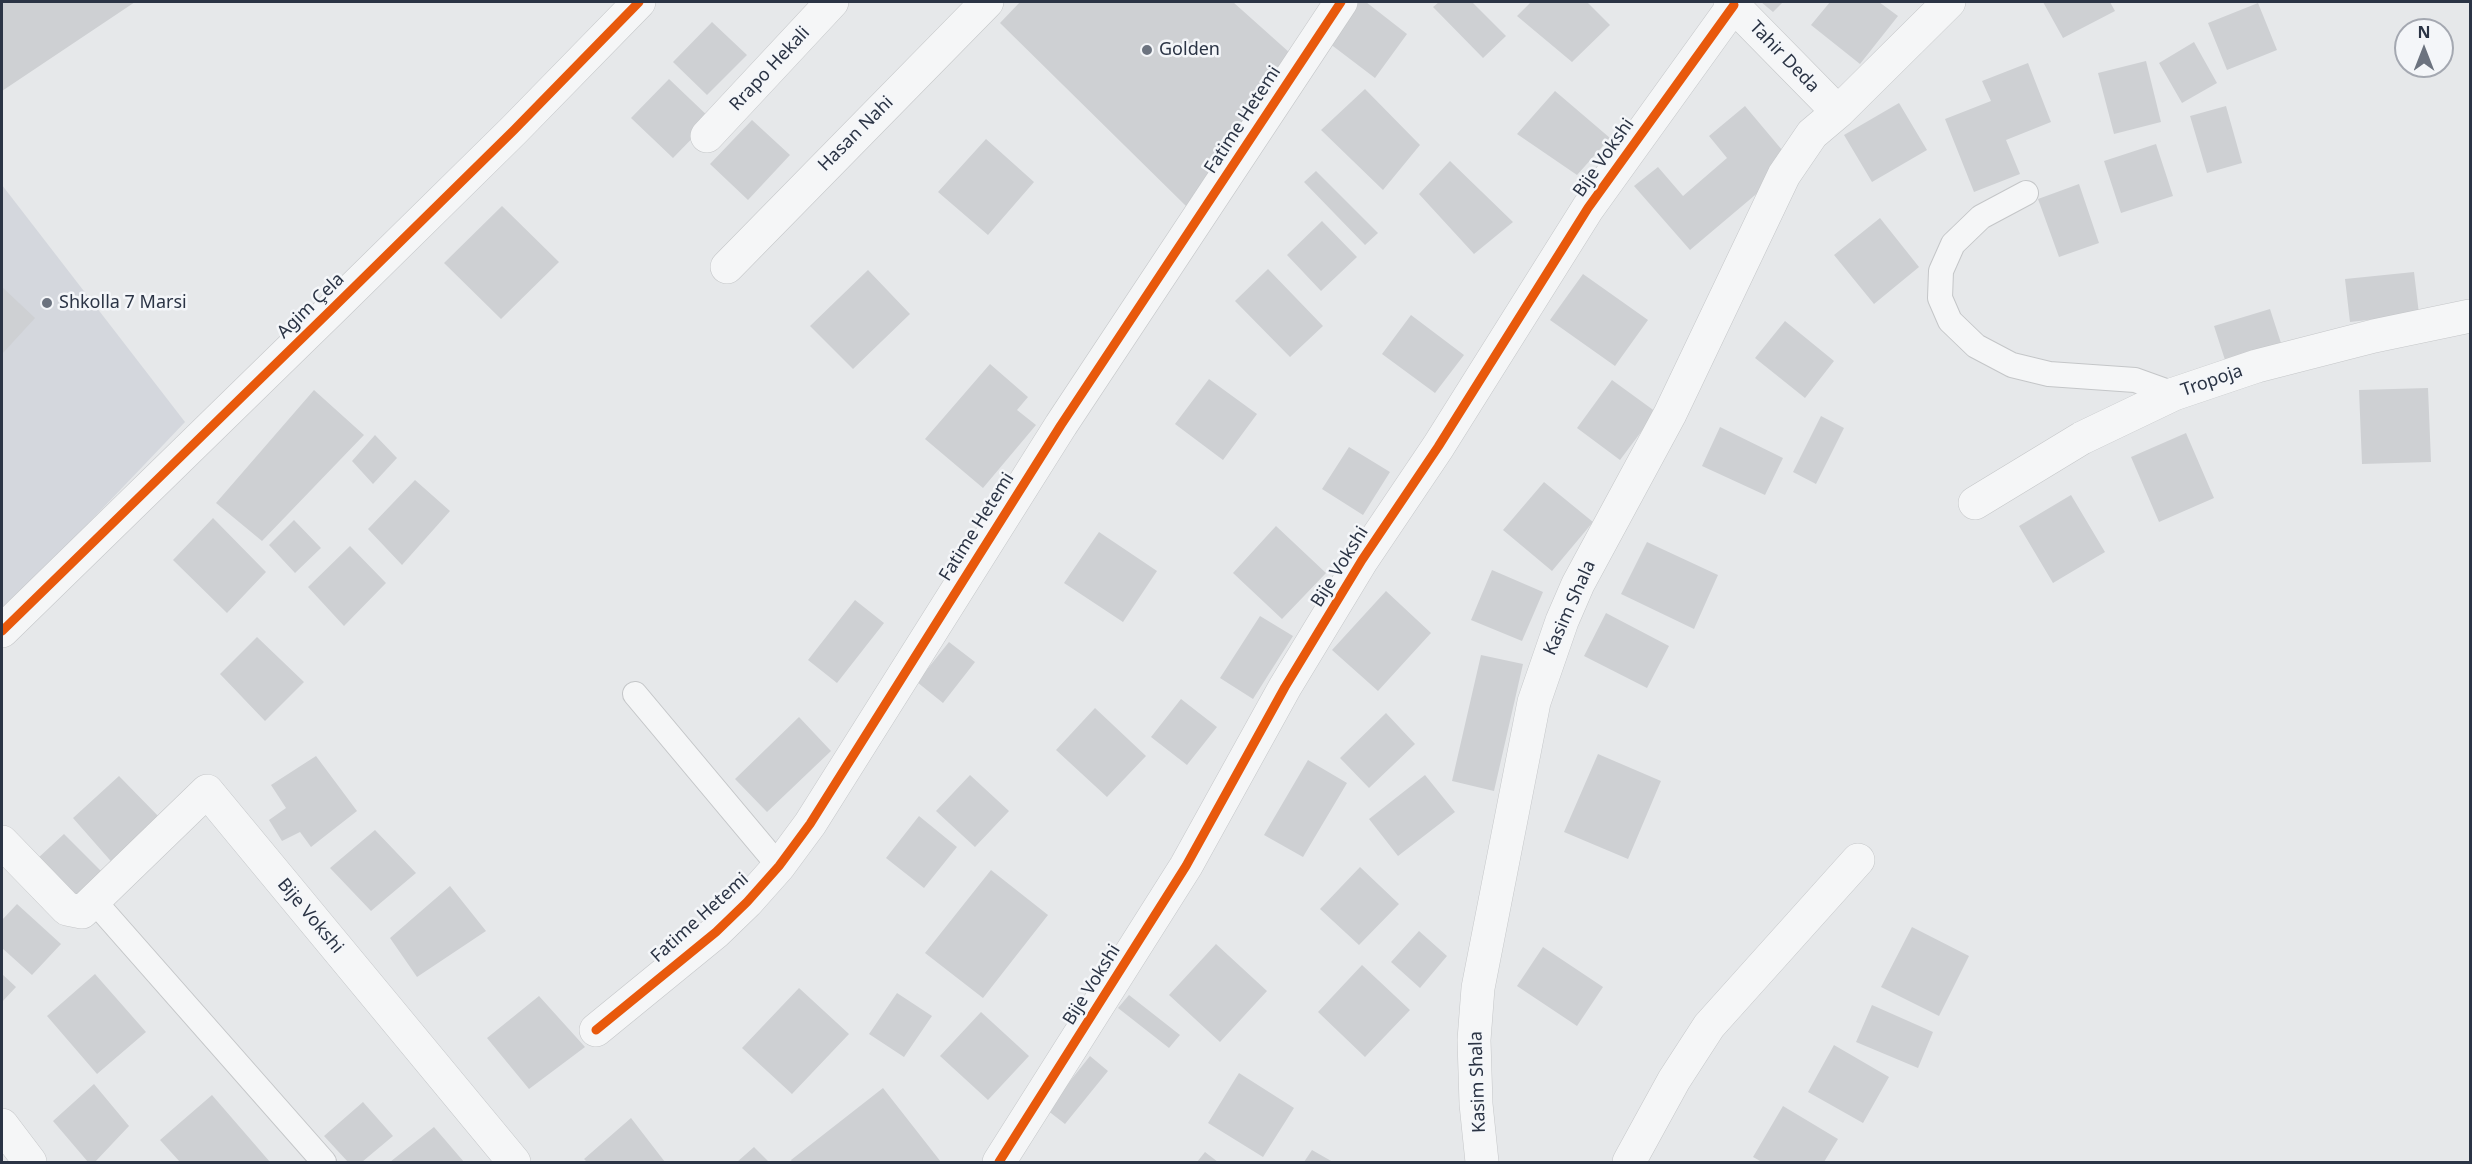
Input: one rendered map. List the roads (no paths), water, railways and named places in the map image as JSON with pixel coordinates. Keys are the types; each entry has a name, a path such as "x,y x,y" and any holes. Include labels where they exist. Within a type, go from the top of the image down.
{"street":[{"name":"Agim Çela","path":"2,631 341,301 639,2"},
{"name":"Rrapo Hekali","path":"707,136 832,2"},
{"name":"Hasan Nahi","path":"727,267 987,2"},
{"name":"Fatime Hetemi","path":"596,1030 716,932 747,902 810,824 1061,425 1341,2"},
{"name":"Kasim Shala","path":"1482,1162 1475,1093 1474,1040 1478,988 1534,702 1547,659 1578,584 1670,414 1784,175 1812,134 1838,112 1949,2"},
{"name":"Tahir Deda","path":"1732,3 1838,112"},
{"name":"Bije Vokshi","path":"999,1162 1186,866 1285,687 1362,560 1438,447 1588,208 1732,3"},
{"name":"Tropoja","path":"1975,503 2082,438 2174,394 2257,366 2374,336 2470,316"},
{"name":"Bije Vokshi","path":"2,842 67,909 82,912 207,791 514,1162"},
{"path":"1629,1162 1674,1080 1709,1026 1858,860"},
{"path":"2,1125 30,1162"}],"lane":[{"path":"2026,193 1981,217 1953,244 1941,271 1940,298 1950,321 1976,345 2012,365 2049,374 2135,380 2174,394"},
{"path":"635,694 778,866"},
{"path":"94,902 324,1162"}],"place":[{"name":"Golden","path":"1147,50"},
{"name":"Shkolla 7 Marsi","path":"47,303"}]}
